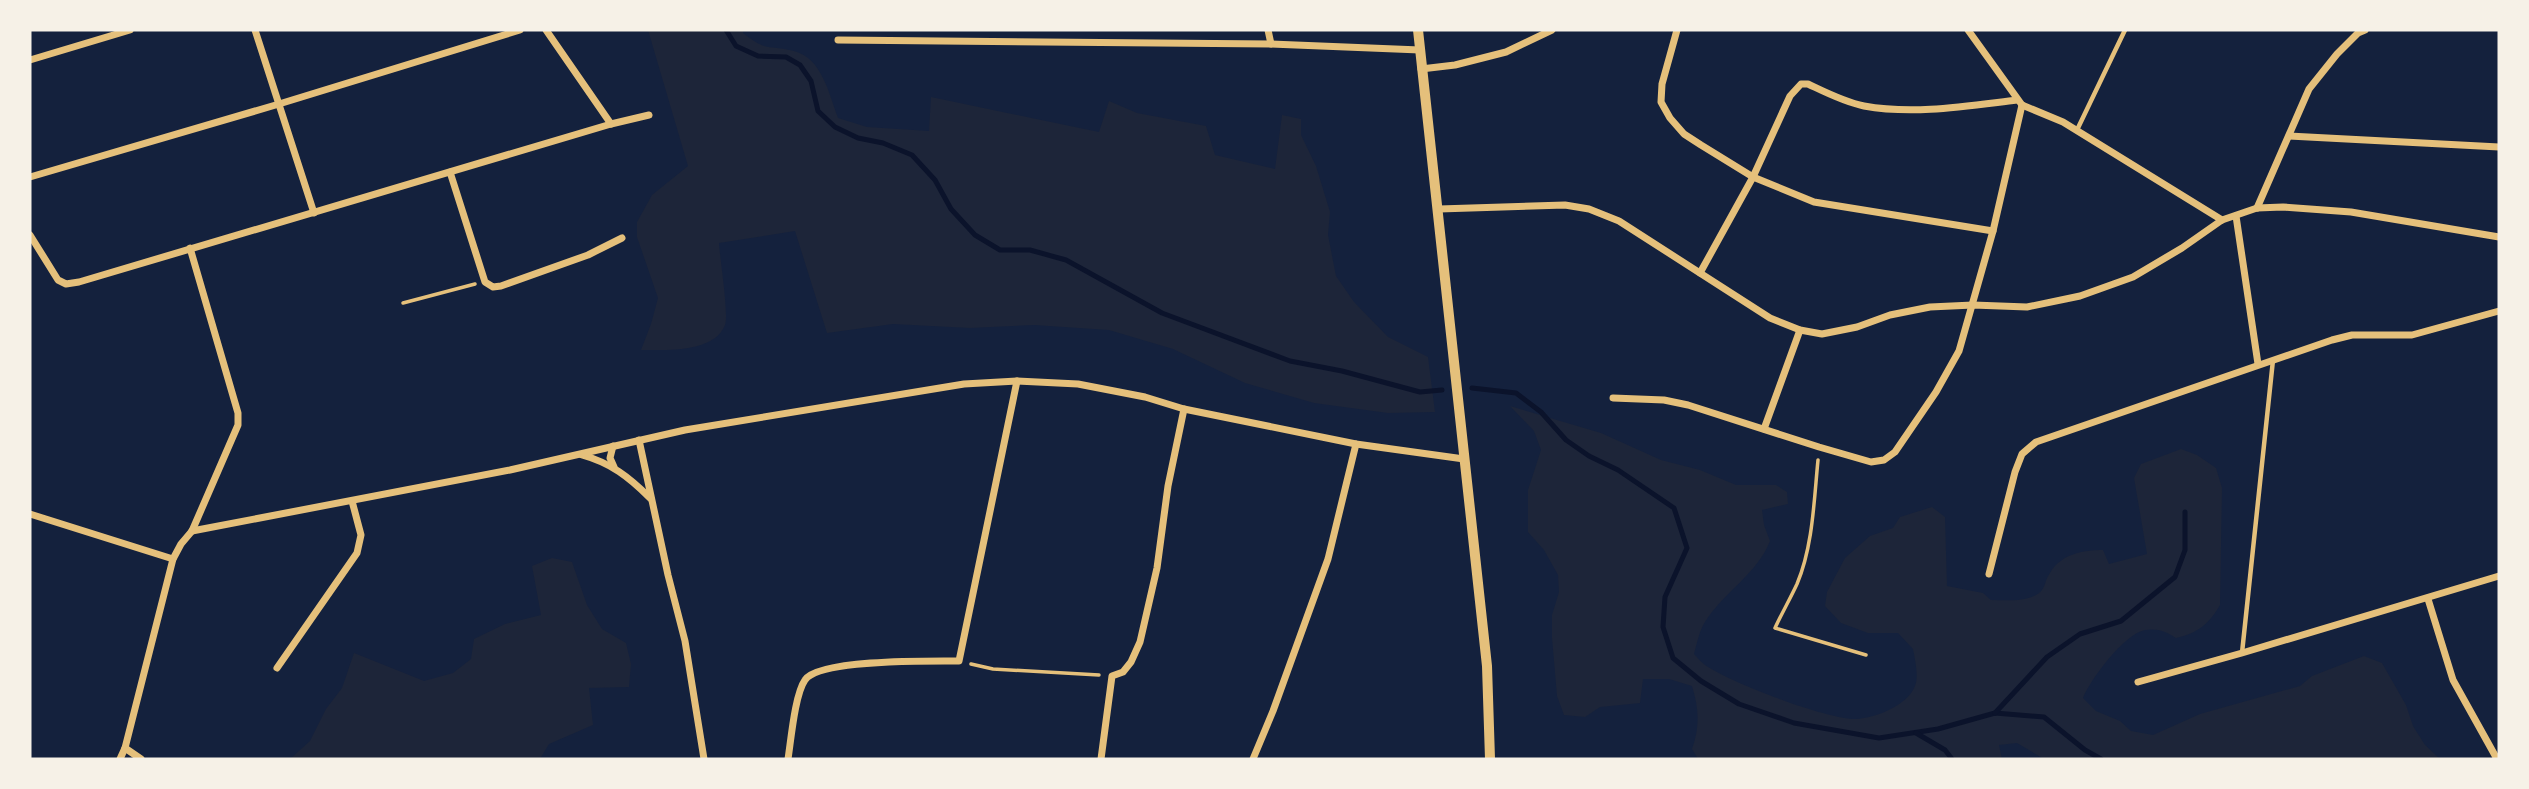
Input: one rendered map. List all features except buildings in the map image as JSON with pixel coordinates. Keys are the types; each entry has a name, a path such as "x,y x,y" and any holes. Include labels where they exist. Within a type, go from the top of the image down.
{"street":[{"path":"30,60 130,30"},
{"path":"255,30 314,213"},
{"path":"30,177 520,30"},
{"path":"546,30 611,124"},
{"path":"1268,30 1270,44"},
{"path":"1418,30 1488,666 1490,759"},
{"path":"1421,69 1455,65 1506,52 1552,30"},
{"path":"1677,30 1662,84 1661,102 1684,134 1753,177 1814,202 1993,231"},
{"path":"1614,398 1664,400 1688,405 1871,461 1884,460 1895,452 1936,392 1959,351 1993,231 2020,103 1968,30"},
{"path":"2257,208 2309,89 2337,54 2358,33 2365,30"},
{"path":"838,40 1270,44 1420,50"},
{"path":"1700,274 1753,177 1790,96 1801,84 1808,84 1863,106 1952,108 2020,103 2063,122 2222,220"},
{"path":"30,235 58,280 66,284 79,282 649,115"},
{"path":"2289,136 2499,148"},
{"path":"450,172 485,282 493,287 588,255 622,238"},
{"path":"1438,209 1565,205 1589,209 1619,221 1770,318 1800,330 1822,334 1857,327 1889,315 1930,307 2027,307 2090,292 2133,277 2222,220 2257,208 2283,207 2351,212 2499,237"},
{"path":"2236,215 2258,365"},
{"path":"120,759 173,559 192,531 238,425 238,414 190,248"},
{"path":"1989,574 2015,472 2022,454 2036,442 2273,359 2352,335 2412,335 2499,311"},
{"path":"1764,429 1800,330"},
{"path":"192,531 352,501 639,440 964,384 1017,381 1078,384 1356,444 1464,459"},
{"path":"788,759 801,689 806,677 814,672 858,663 959,661 1017,381"},
{"path":"1101,759 1112,676 1123,672 1140,642 1157,568 1168,486 1184,409"},
{"path":"639,440 685,641 704,759"},
{"path":"1253,759 1328,559 1356,444"},
{"path":"613,446 610,458 614,467"},
{"path":"579,454 614,467 651,499"},
{"path":"276,668 357,553 362,535 352,501"},
{"path":"30,514 173,559"},
{"path":"2138,682 2499,576"},
{"path":"2428,599 2453,680 2497,759"},
{"path":"125,748 141,759"}],"lane":[{"path":"2077,131 2125,30"},
{"path":"2242,653 2273,359"}],"path":[{"path":"402,303 485,282"},
{"path":"1819,447 1805,556 1797,582 1775,628 1866,655"},
{"path":"959,661 993,669 1112,676"}],"shaded area":[{"path":"648,30 743,30 743,33 763,46 804,55 823,78 838,118 867,127 929,131 931,97 1099,132 1109,101 1137,113 1206,126 1215,155 1275,169 1282,115 1301,119 1301,135 1316,166 1330,212 1328,235 1336,276 1354,302 1388,337 1428,357 1435,412 1388,413 1314,403 1245,383 1173,349 1109,330 1034,325 970,328 893,324 827,333 795,231 719,243 726,319 719,334 711,341 688,348 641,350 658,298 637,237 637,222 652,195 688,166"},
{"path":"1510,406 1601,433 1661,460 1700,470 1736,485 1776,485 1787,492 1788,504 1762,510 1770,541 1749,573 1705,622 1694,654 1705,665 1756,690 1802,707 1856,719 1873,716 1899,705 1911,693 1917,678 1913,649 1898,633 1868,633 1841,623 1825,606 1827,592 1845,558 1870,536 1893,528 1900,517 1932,507 1945,517 1947,586 1983,593 1991,600 2025,599 2039,593 2060,561 2073,554 2103,550 2109,564 2147,554 2134,478 2141,464 2181,449 2197,455 2216,468 2222,488 2220,605 2202,627 2184,636 2176,638 2154,629 2137,633 2109,659 2083,698 2096,711 2120,721 2131,731 2153,735 2200,714 2300,686 2312,676 2364,656 2382,663 2406,705 2413,726 2425,745 2440,759 2044,759 2017,743 1999,745 2002,759 1698,759 1692,749 1698,718 1692,686 1669,679 1643,679 1640,703 1600,707 1585,717 1564,715 1557,696 1552,638 1552,615 1559,592 1558,575 1544,550 1528,532 1528,490 1541,450 1534,431"},
{"path":"552,558 572,562 587,605 602,629 626,643 631,664 629,687 589,688 593,725 549,744 540,759 290,759 310,741 326,709 342,688 354,653 424,681 453,673 471,659 474,639 505,624 541,615 532,566"}],"waterway":[{"path":"726,30 736,46 758,56 786,57 800,65 811,81 818,111 835,127 858,138 883,143 912,155 935,180 951,209 975,235 1000,250 1030,250 1066,260 1162,313 1290,361 1342,371 1420,392 1442,390"},
{"path":"1472,388 1516,393 1541,412 1566,440 1589,456 1618,470 1674,508 1687,548 1665,597 1663,627 1673,658 1701,681 1739,704 1794,723 1879,738 1938,729 1995,713 2044,717 2085,750 2101,759"},
{"path":"1995,713 2047,657 2080,634 2121,621 2175,577 2185,550 2185,512"},
{"path":"1916,733 1945,750 1952,759"}]}
